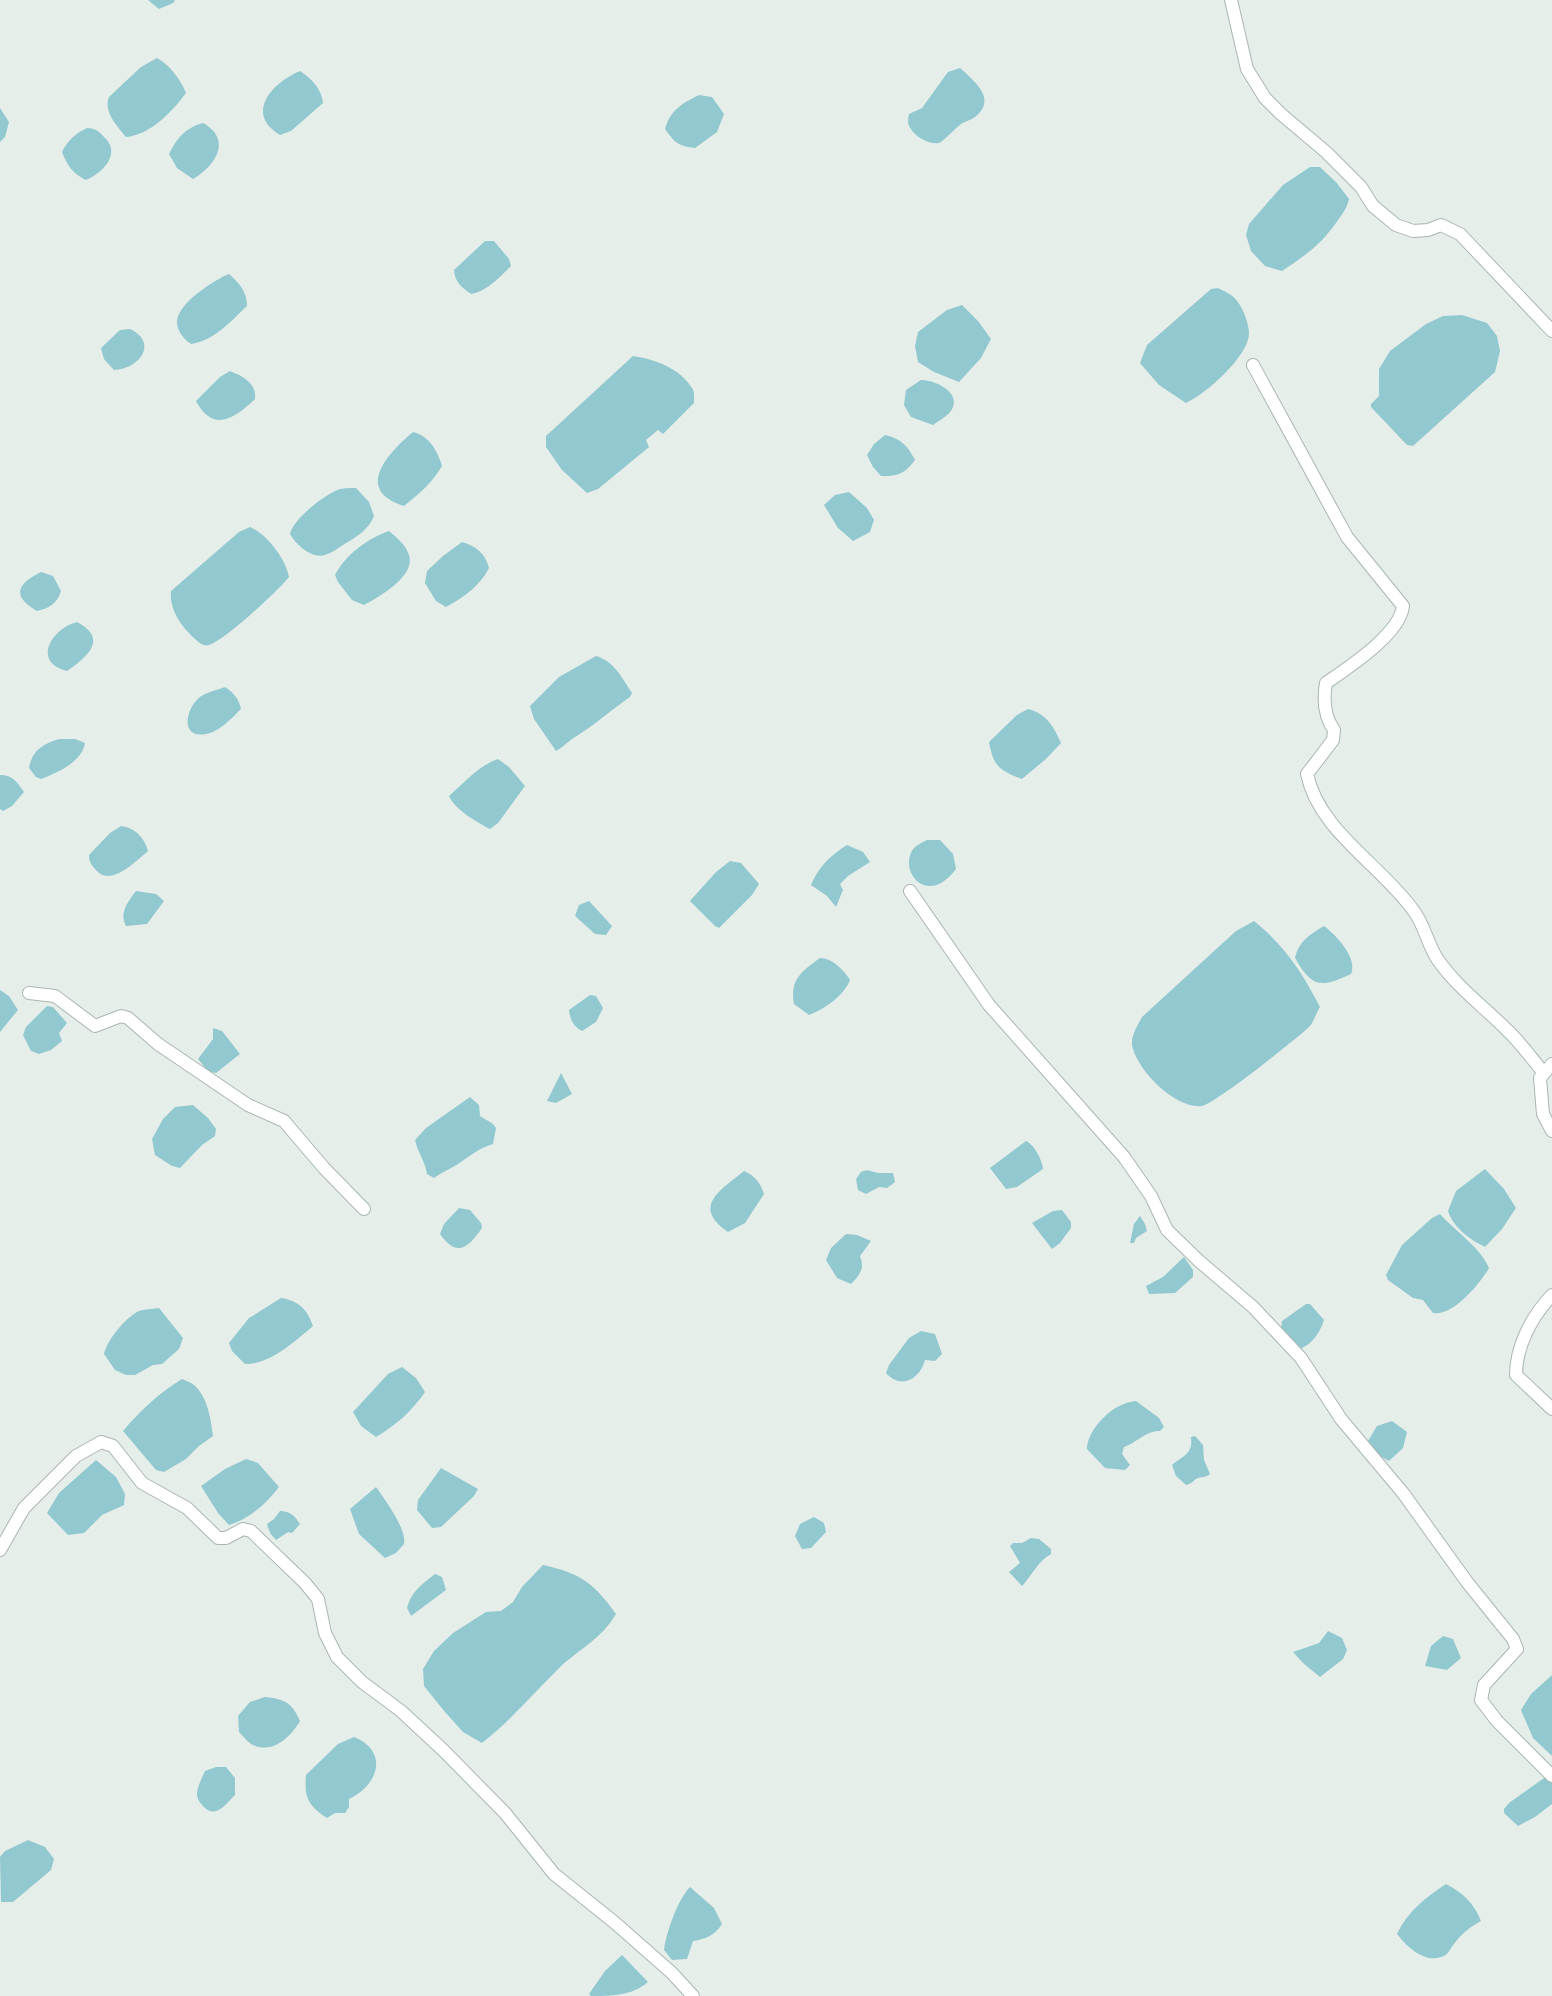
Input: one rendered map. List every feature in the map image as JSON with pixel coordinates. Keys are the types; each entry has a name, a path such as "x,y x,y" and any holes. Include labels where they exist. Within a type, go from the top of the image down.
{"street":[{"path":"1231,0 1235,24 1247,69 1265,98 1362,187 1373,206 1396,225 1413,231 1428,230 1441,225 1460,234 1552,332"},
{"path":"1253,365 1347,537 1403,606 1397,623 1368,653 1326,683 1323,696 1328,721 1334,730 1333,740 1307,774 1309,785 1324,812 1347,842 1413,909 1424,928 1438,960 1453,978 1548,1069 1540,1078 1543,1114 1552,1130"},
{"path":"910,891 989,1005 1124,1157 1151,1196 1167,1230 1199,1261 1253,1307 1301,1358 1341,1419 1403,1493 1467,1582 1513,1639 1517,1649 1484,1685 1480,1700 1497,1721 1552,1776"},
{"path":"29,994 55,996 94,1026 121,1016 128,1018 158,1044 248,1105 284,1121 324,1168 364,1209"},
{"path":"1552,1295 1531,1321 1516,1360 1516,1375 1552,1409"},
{"path":"0,1550 24,1508 76,1456 101,1442 114,1446 142,1483 187,1508 218,1538 226,1538 243,1529 250,1531 305,1583 318,1599 325,1633 337,1657 362,1682 401,1711 506,1813 554,1874 672,1973 693,1996"}],"water":[{"path":"148,0 175,0 173,3 159,9"},
{"path":"157,58 174,73 186,93 167,115 152,127 144,132 126,137 109,113 109,97 141,67"},
{"path":"960,68 977,84 981,91 984,97 982,110 975,117 958,126 941,142 934,143 924,140 916,135 910,127 908,122 909,114 922,108 948,72"},
{"path":"300,71 315,84 323,103 291,131 280,135 269,126 264,117 263,108 266,99 280,83"},
{"path":"699,95 712,97 724,114 717,132 695,148 681,145 674,141 665,129 667,122 674,112 683,104"},
{"path":"0,108 9,122 5,137 0,142"},
{"path":"203,123 217,137 218,152 208,167 193,179 177,168 169,154 182,134"},
{"path":"87,128 94,129 100,133 109,143 111,156 99,173 86,180 71,169 62,152 72,138"},
{"path":"1310,167 1320,167 1336,182 1349,199 1346,208 1326,236 1299,259 1282,271 1265,266 1251,251 1246,235 1249,224 1283,185"},
{"path":"485,241 494,241 509,259 511,266 487,287 471,294 459,284 454,270"},
{"path":"229,274 242,288 246,296 247,306 215,334 200,342 191,344 179,331 177,318 179,314 188,302 201,291"},
{"path":"1218,288 1233,297 1241,308 1249,329 1247,342 1234,363 1215,383 1186,403 1159,385 1140,363 1147,345 1211,289"},
{"path":"962,305 978,321 991,339 981,358 959,382 934,372 918,362 915,346 918,332 947,310"},
{"path":"1462,315 1487,323 1497,336 1500,351 1495,372 1413,446 1407,445 1371,407 1371,404 1379,396 1379,369 1390,351 1426,324 1443,316"},
{"path":"130,329 139,335 143,341 144,348 142,354 131,365 123,369 114,370 104,359 101,348 120,330"},
{"path":"633,356 658,362 681,375 693,390 694,403 663,434 658,430 646,440 649,447 598,489 587,493 562,470 546,447 546,436"},
{"path":"230,371 248,381 254,389 255,399 232,417 217,420 209,417 196,401 220,377"},
{"path":"921,380 944,387 949,391 954,401 950,412 933,425 911,417 904,405 906,390"},
{"path":"413,432 424,437 432,444 442,466 425,488 404,506 389,499 380,491 378,481 380,471 386,460"},
{"path":"885,435 903,443 915,460 908,468 897,475 881,476 873,467 867,455 874,444"},
{"path":"356,488 369,502 374,516 362,532 336,550 320,556 310,553 296,542 290,534 292,528 303,514 326,496 340,489"},
{"path":"849,492 867,508 874,520 870,532 853,541 838,528 824,505 835,495"},
{"path":"250,527 263,535 275,548 284,563 289,577 263,604 226,635 209,645 201,644 189,633 175,614 171,591 239,532"},
{"path":"389,531 408,551 410,563 407,571 395,585 364,605 352,600 335,575 345,560 358,548 373,538"},
{"path":"462,542 479,551 485,558 489,568 471,590 446,607 436,601 425,583 427,571"},
{"path":"41,572 53,576 61,591 52,605 37,611 23,600 20,590 27,581"},
{"path":"77,622 87,628 92,635 92,648 82,660 67,671 56,667 50,660 48,653 49,645 60,631 68,625"},
{"path":"596,656 613,666 632,693 630,697 556,751 534,719 530,706 559,677"},
{"path":"225,687 236,696 241,709 216,731 206,734 192,732 189,728 188,715 195,702 206,694"},
{"path":"1028,709 1035,711 1049,721 1061,743 1047,758 1022,779 1003,770 995,762 989,742 1017,715"},
{"path":"59,739 75,739 85,743 83,750 68,766 41,779 36,777 29,768 36,752 48,743"},
{"path":"498,759 509,767 525,786 498,823 490,829 461,811 449,796 478,770"},
{"path":"0,775 4,775 17,782 24,792 12,806 3,811 0,809"},
{"path":"121,826 131,829 138,834 144,841 148,851 117,874 104,875 93,866 89,855 110,833"},
{"path":"927,840 940,840 953,854 956,869 945,880 934,886 925,885 917,881 909,866 914,848"},
{"path":"847,845 863,852 870,862 848,876 840,884 843,890 836,907 827,896 811,885 826,862"},
{"path":"730,861 741,863 759,884 752,895 719,928 690,901 716,872"},
{"path":"136,891 156,894 164,901 147,924 126,926 123,916 124,912 127,903"},
{"path":"589,901 612,926 606,935 595,934 575,916 579,905"},
{"path":"1254,921 1275,940 1292,960 1320,1007 1309,1027 1273,1057 1223,1094 1202,1106 1181,1102 1160,1088 1143,1068 1133,1049 1134,1033 1142,1017 1236,931"},
{"path":"1324,926 1345,947 1349,954 1352,968 1351,974 1325,983 1312,980 1295,958 1299,947 1305,939"},
{"path":"820,958 829,960 837,965 850,980 838,997 809,1015 794,1004 795,982 802,972"},
{"path":"0,990 9,996 18,1010 0,1032"},
{"path":"590,995 596,996 603,1008 596,1022 582,1031 572,1022 569,1010"},
{"path":"47,1006 53,1007 67,1023 59,1033 62,1041 51,1050 39,1054 31,1051 23,1035 26,1027"},
{"path":"213,1028 222,1031 240,1054 216,1073 208,1071 198,1059 213,1039"},
{"path":"561,1073 572,1094 556,1103 547,1101"},
{"path":"470,1097 479,1105 480,1116 496,1128 493,1144 479,1150 434,1178 427,1174 415,1140 426,1128"},
{"path":"193,1105 208,1118 216,1129 215,1136 202,1145 180,1168 172,1166 155,1155 152,1139 163,1119 175,1107"},
{"path":"1026,1141 1032,1145 1037,1153 1043,1169 1017,1187 1006,1189 990,1168"},
{"path":"1485,1169 1504,1189 1516,1208 1502,1229 1485,1247 1463,1232 1450,1217 1448,1211 1456,1191"},
{"path":"867,1170 878,1173 893,1173 895,1182 887,1188 879,1187 866,1194 858,1190 856,1179 861,1172"},
{"path":"744,1171 757,1180 764,1194 745,1223 728,1232 717,1223 712,1214 711,1206 719,1192"},
{"path":"459,1208 470,1210 481,1223 482,1228 467,1245 457,1248 452,1246 440,1234 444,1224"},
{"path":"1062,1210 1071,1222 1071,1228 1060,1243 1052,1249 1032,1223 1053,1211"},
{"path":"1440,1214 1474,1247 1489,1268 1479,1282 1457,1305 1440,1313 1433,1313 1423,1300 1413,1298 1388,1280 1386,1275 1402,1245 1432,1218"},
{"path":"1140,1216 1147,1231 1136,1238 1134,1243 1130,1243 1134,1224"},
{"path":"846,1234 857,1235 871,1241 860,1256 862,1268 857,1278 851,1284 837,1278 826,1260 831,1248"},
{"path":"1184,1257 1193,1270 1193,1277 1175,1293 1149,1294 1146,1286 1163,1277"},
{"path":"281,1298 293,1301 302,1307 313,1326 282,1351 264,1360 245,1364 232,1351 229,1343 249,1318"},
{"path":"1306,1304 1310,1304 1324,1320 1315,1338 1300,1349 1281,1329 1282,1321"},
{"path":"159,1308 183,1338 179,1349 162,1364 153,1365 135,1375 126,1375 115,1370 104,1354 113,1336 134,1314 141,1310"},
{"path":"921,1331 935,1334 942,1354 935,1361 925,1360 919,1372 909,1380 898,1381 892,1378 886,1373 889,1365 909,1338"},
{"path":"402,1367 416,1378 425,1392 403,1417 376,1437 361,1426 353,1412 388,1374"},
{"path":"182,1379 195,1386 203,1397 210,1417 213,1436 186,1459 164,1472 156,1470 123,1431 150,1403"},
{"path":"1136,1401 1159,1418 1164,1427 1160,1431 1150,1433 1124,1447 1122,1454 1130,1465 1125,1470 1105,1468 1087,1449 1091,1435 1094,1429 1111,1411 1125,1403"},
{"path":"1392,1421 1407,1432 1403,1448 1389,1461 1378,1455 1368,1441 1377,1426"},
{"path":"1195,1436 1203,1445 1204,1460 1210,1474 1186,1485 1176,1476 1172,1465 1187,1454 1191,1447 1191,1437"},
{"path":"246,1459 258,1463 279,1487 257,1510 236,1523 229,1525 218,1513 201,1486 225,1469"},
{"path":"96,1460 116,1477 125,1494 124,1505 102,1515 84,1533 68,1535 47,1513 59,1493"},
{"path":"441,1468 478,1489 474,1496 441,1527 432,1528 417,1510 418,1500"},
{"path":"376,1487 399,1523 404,1538 404,1544 396,1553 385,1558 359,1534 350,1509"},
{"path":"280,1511 292,1514 300,1524 292,1533 288,1532 276,1540 270,1533 267,1524"},
{"path":"814,1517 824,1523 826,1532 811,1548 802,1549 795,1536 800,1524"},
{"path":"1031,1538 1039,1539 1051,1549 1051,1554 1039,1564 1022,1586 1009,1572 1020,1563 1010,1546 1013,1543 1022,1543"},
{"path":"543,1565 567,1572 585,1581 601,1594 616,1614 597,1637 560,1667 513,1716 482,1743 463,1732 424,1686 423,1669 434,1651 453,1633 486,1612 501,1611 513,1602 522,1587"},
{"path":"435,1574 442,1577 446,1590 411,1616 407,1608 411,1597 421,1585"},
{"path":"1328,1631 1342,1638 1347,1650 1343,1659 1320,1677 1293,1652 1319,1643"},
{"path":"1443,1636 1453,1639 1461,1658 1447,1670 1425,1666 1431,1646"},
{"path":"1552,1675 1552,1756 1533,1738 1521,1710 1531,1694"},
{"path":"265,1697 282,1700 287,1703 294,1710 300,1721 286,1739 280,1743 273,1746 259,1747 251,1744 239,1732 238,1716 250,1702"},
{"path":"354,1737 365,1743 376,1759 373,1777 359,1793 349,1799 349,1807 345,1813 335,1813 327,1818 311,1805 306,1789 306,1775 338,1744"},
{"path":"216,1767 226,1767 235,1778 235,1795 221,1809 213,1811 208,1810 203,1805 198,1799 197,1794 205,1771"},
{"path":"1544,1778 1552,1780 1552,1804 1535,1817 1518,1826 1504,1813 1504,1809 1509,1803"},
{"path":"28,1840 45,1847 54,1859 51,1870 13,1902 1,1902 0,1857 5,1851"},
{"path":"1446,1884 1467,1899 1481,1921 1469,1928 1447,1954 1433,1958 1426,1957 1413,1950 1397,1934 1406,1919 1418,1906"},
{"path":"690,1887 714,1908 722,1924 710,1936 693,1941 687,1959 672,1960 664,1950 667,1935 677,1908"},
{"path":"622,1955 648,1982 628,1993 591,1996 589,1994 605,1971"}]}
